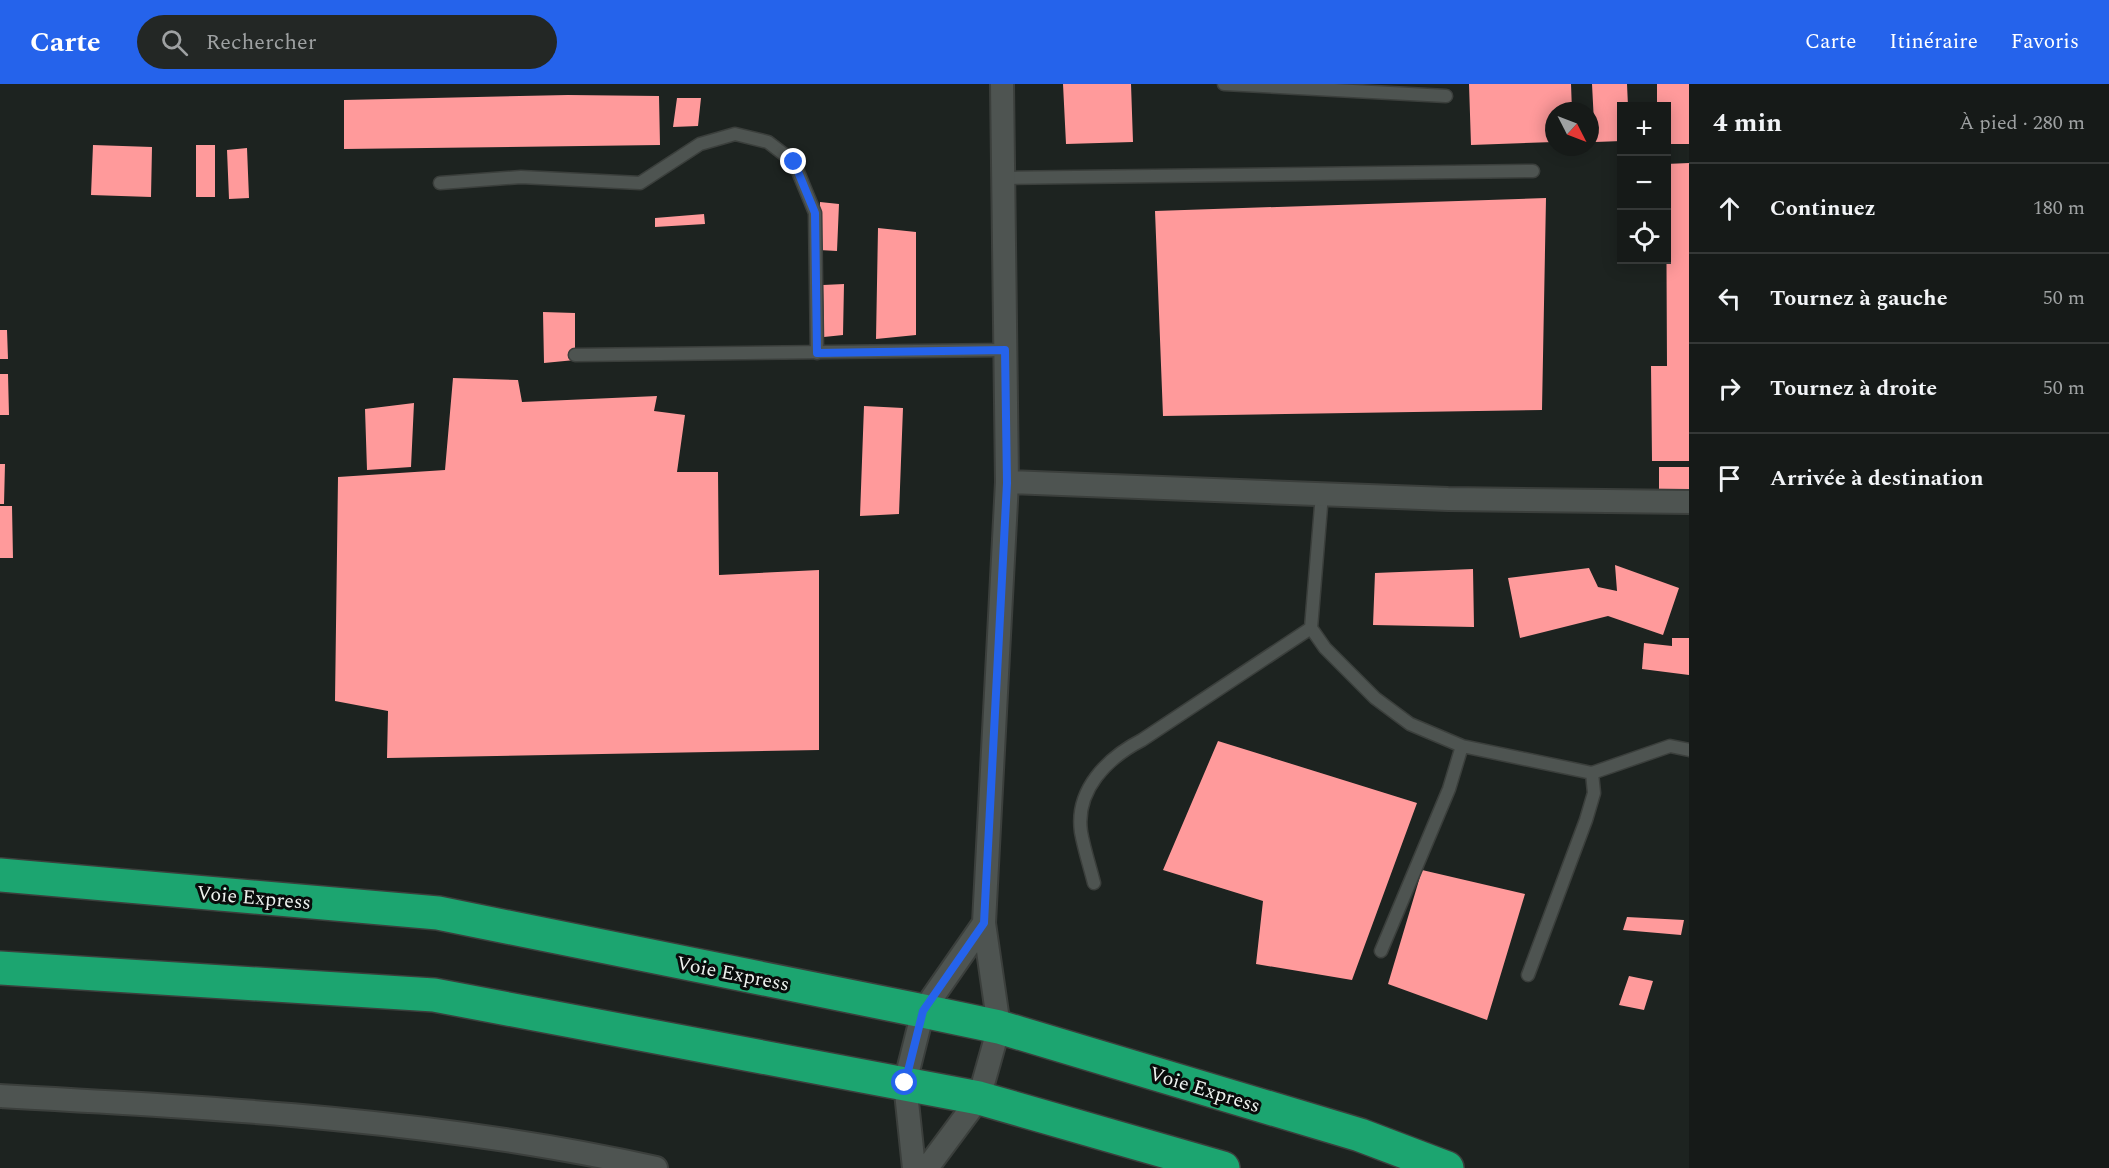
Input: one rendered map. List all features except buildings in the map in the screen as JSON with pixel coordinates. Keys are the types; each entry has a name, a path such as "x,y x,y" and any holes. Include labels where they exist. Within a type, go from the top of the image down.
{"highway":[{"name":"Voie Express","path":"0,875 438,913 923,1011 999,1027 1360,1135 1447,1168"},
{"path":"0,968 434,995 979,1098 1223,1168"}],"street":[{"path":"927,1168 979,1098 999,1027 984,923 1007,483 1002,84"},
{"path":"1007,483 1322,494 1689,502"},
{"path":"914,1168 905,1083 923,1011 984,923"},
{"path":"0,1096 154,1104 387,1125 589,1153 656,1168"}],"lane":[{"path":"1224,84 1446,96"},
{"path":"440,183 521,177 640,183 700,144 735,134 768,141 794,162 815,213 817,353"},
{"path":"1003,178 1533,171"},
{"path":"576,355 1005,350"},
{"path":"1322,494 1311,628 1325,648 1375,698 1410,724 1462,746 1592,773 1670,746 1689,750"},
{"path":"1094,883 1081,831 1083,807 1095,776 1118,752 1142,740 1311,628"},
{"path":"1381,951 1449,789 1462,746"},
{"path":"1528,975 1586,820 1594,793 1592,773"}],"route":[{"path":"794,162 815,213 817,353 1005,350 1007,483 984,923 923,1011 905,1083"}]}
